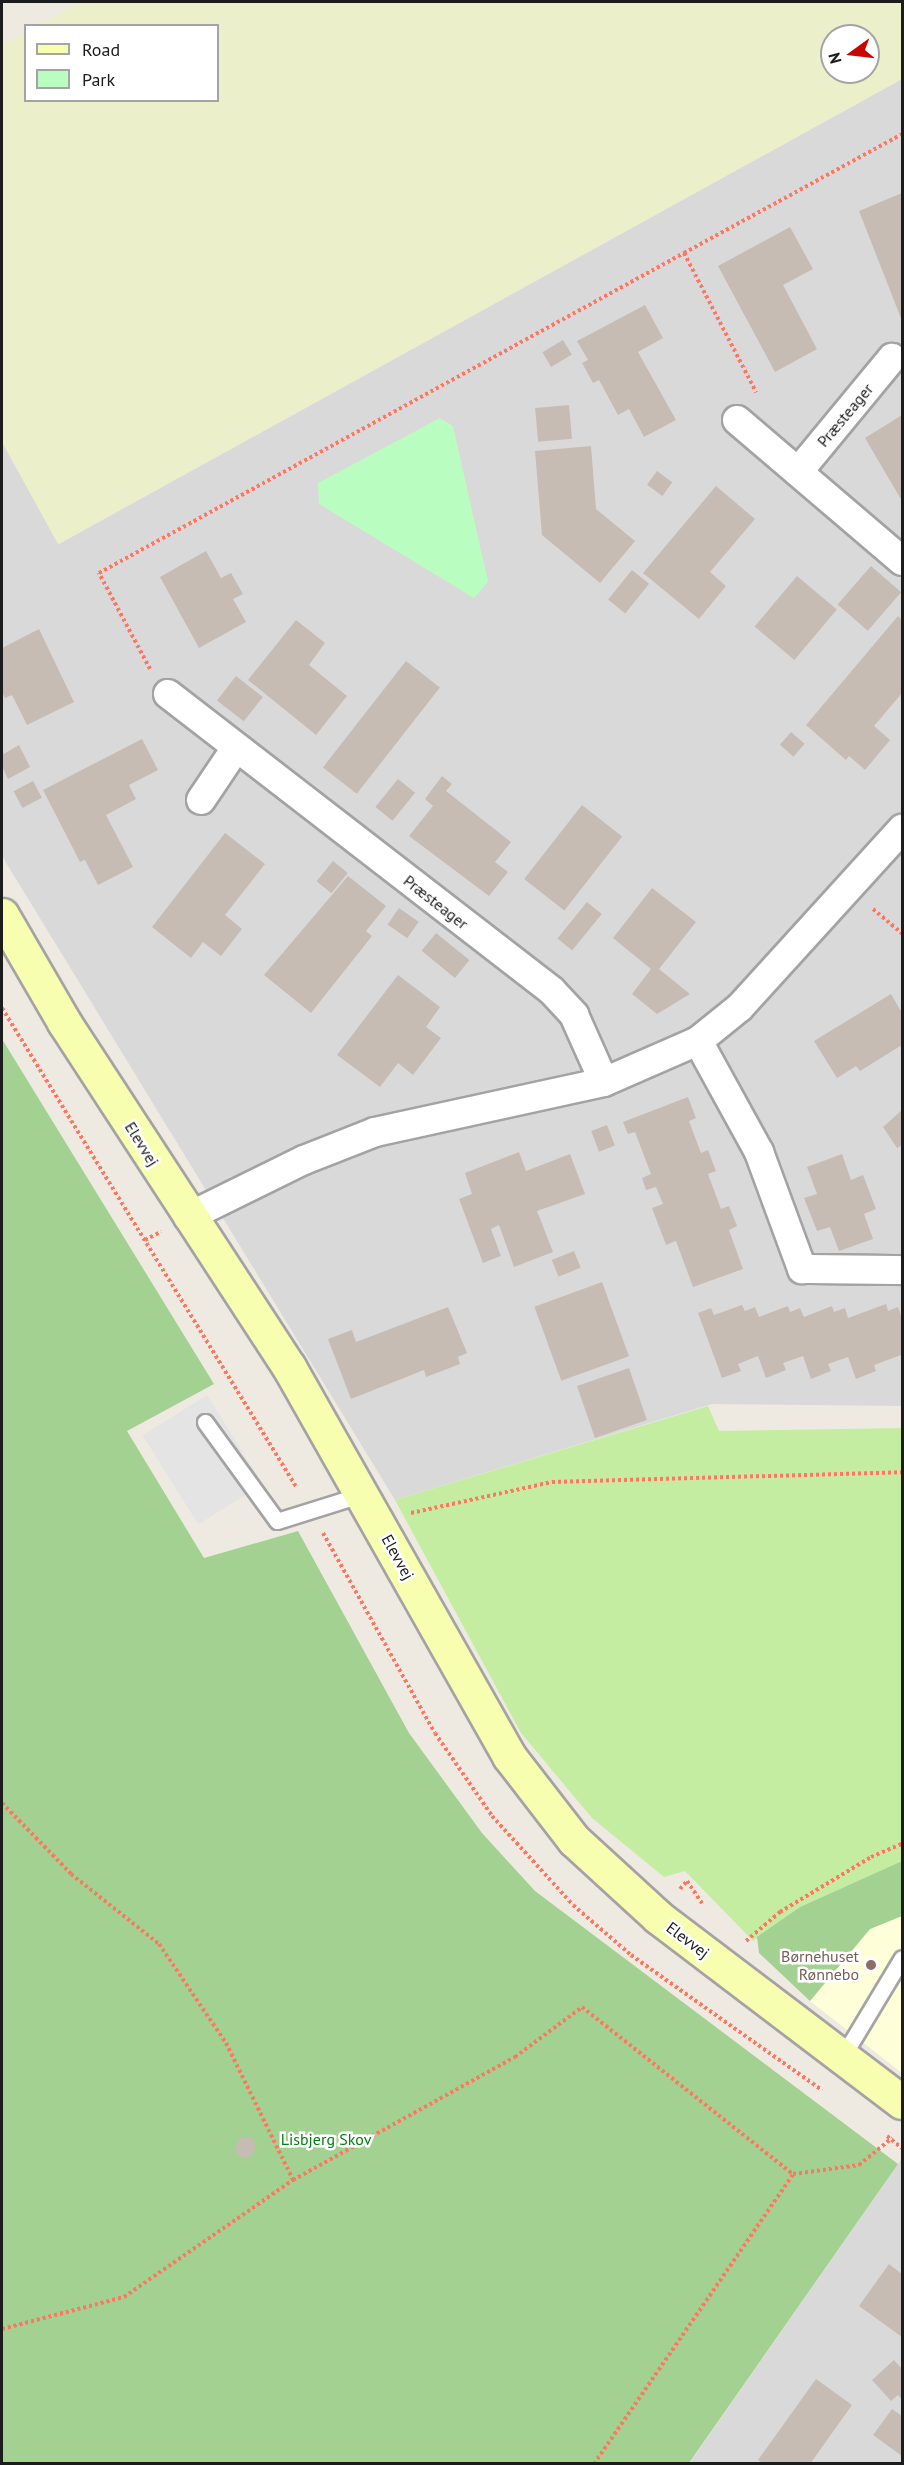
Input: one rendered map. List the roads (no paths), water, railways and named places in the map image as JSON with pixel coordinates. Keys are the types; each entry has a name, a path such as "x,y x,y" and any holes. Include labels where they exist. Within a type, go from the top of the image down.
{"street":[{"name":"Præsteager","path":"798,471 892,358"},
{"path":"738,420 903,561"},
{"name":"Præsteager","path":"168,694 552,991 574,1015 604,1082"},
{"path":"201,800 236,748"},
{"path":"188,1218 304,1160 375,1132 604,1082 698,1041 740,1007 903,829"},
{"name":"Elevvej","path":"2,915 188,1218 289,1367 371,1507 509,1756 574,1840 658,1917 903,2102"},
{"path":"698,1041 759,1152 802,1269 903,1270"}],"lane":[{"path":"205,1422 278,1521 311,1512 371,1507"},
{"path":"843,2056 903,1958"}],"place":[{"name":"Børnehuset Rønnebo","path":"871,1965"}],"park label":[{"name":"Lisbjerg Skov","path":"326,2139"}]}
